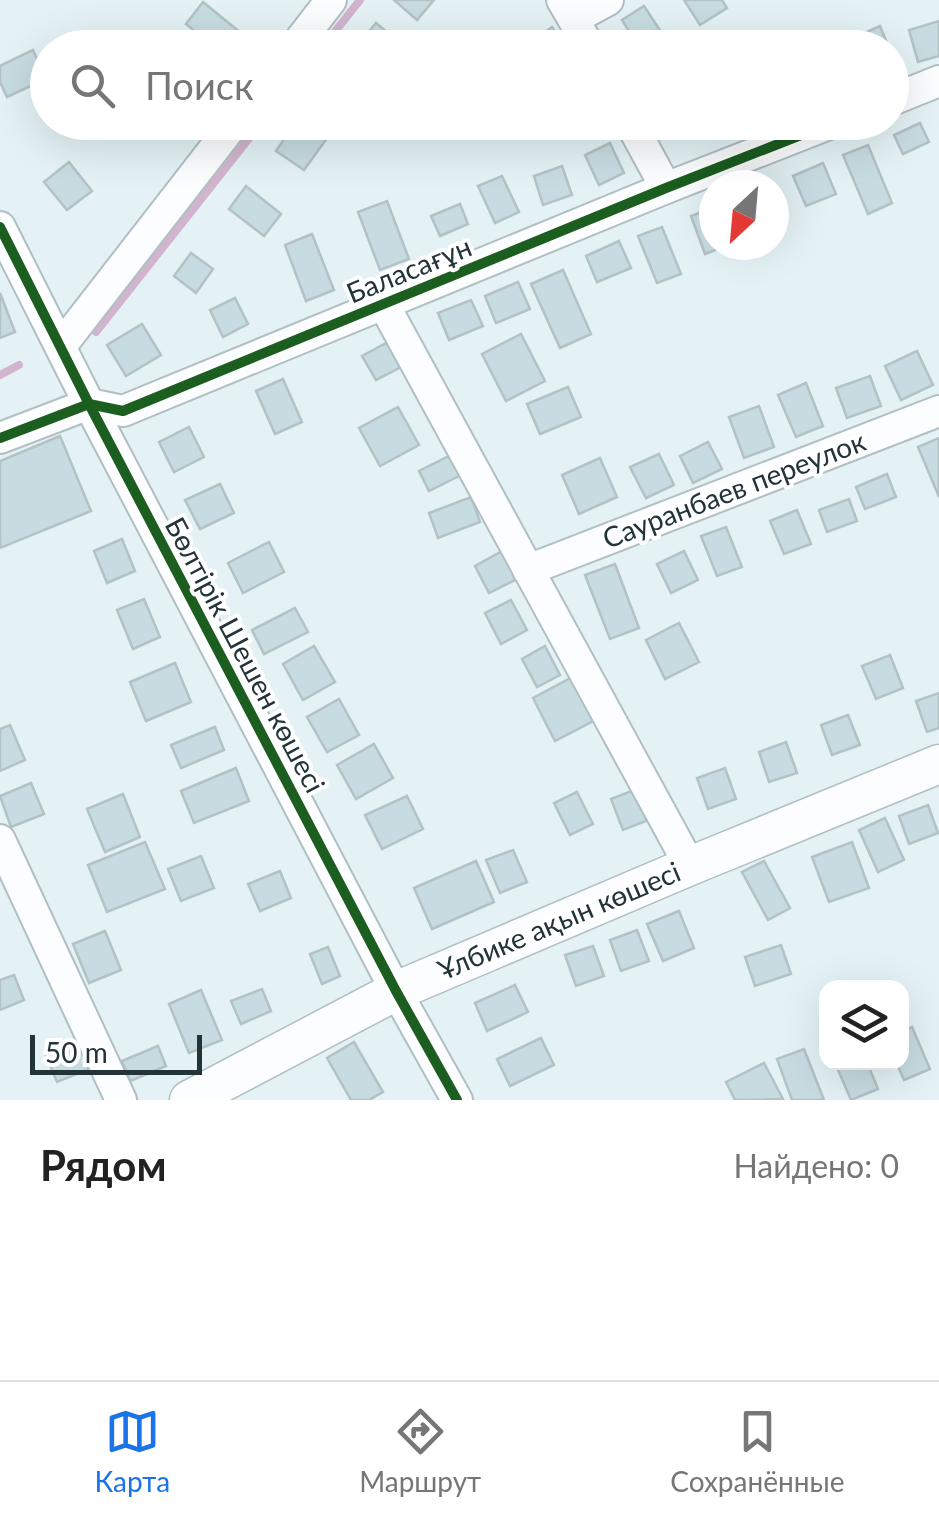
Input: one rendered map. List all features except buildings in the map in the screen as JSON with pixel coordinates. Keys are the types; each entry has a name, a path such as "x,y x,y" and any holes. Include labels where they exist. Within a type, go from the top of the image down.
{"main road":[{"name":"Ұлбике ақын көшесі","path":"189,1100 396,991 939,764"}],"street":[{"path":"308,30 331,0"},
{"path":"568,9 608,0"},
{"path":"909,93 939,82"},
{"path":"60,346 222,140"},
{"path":"640,140 666,188"},
{"name":"Баласағұн","path":"0,438 89,404 123,411 788,140"},
{"name":"Бөлтірік Шешен көшесі","path":"0,228 396,991 457,1100"},
{"path":"384,305 690,866"},
{"name":"Сауранбаев переулок","path":"528,570 939,410"},
{"path":"0,840 121,1100"}],"waterway":[{"path":"336,30 360,0"},
{"path":"96,332 248,140"},
{"path":"0,375 19,365"}],"cycle path":[{"path":"0,438 89,404 123,411 788,140"},
{"path":"0,227 396,991 457,1100"}]}
